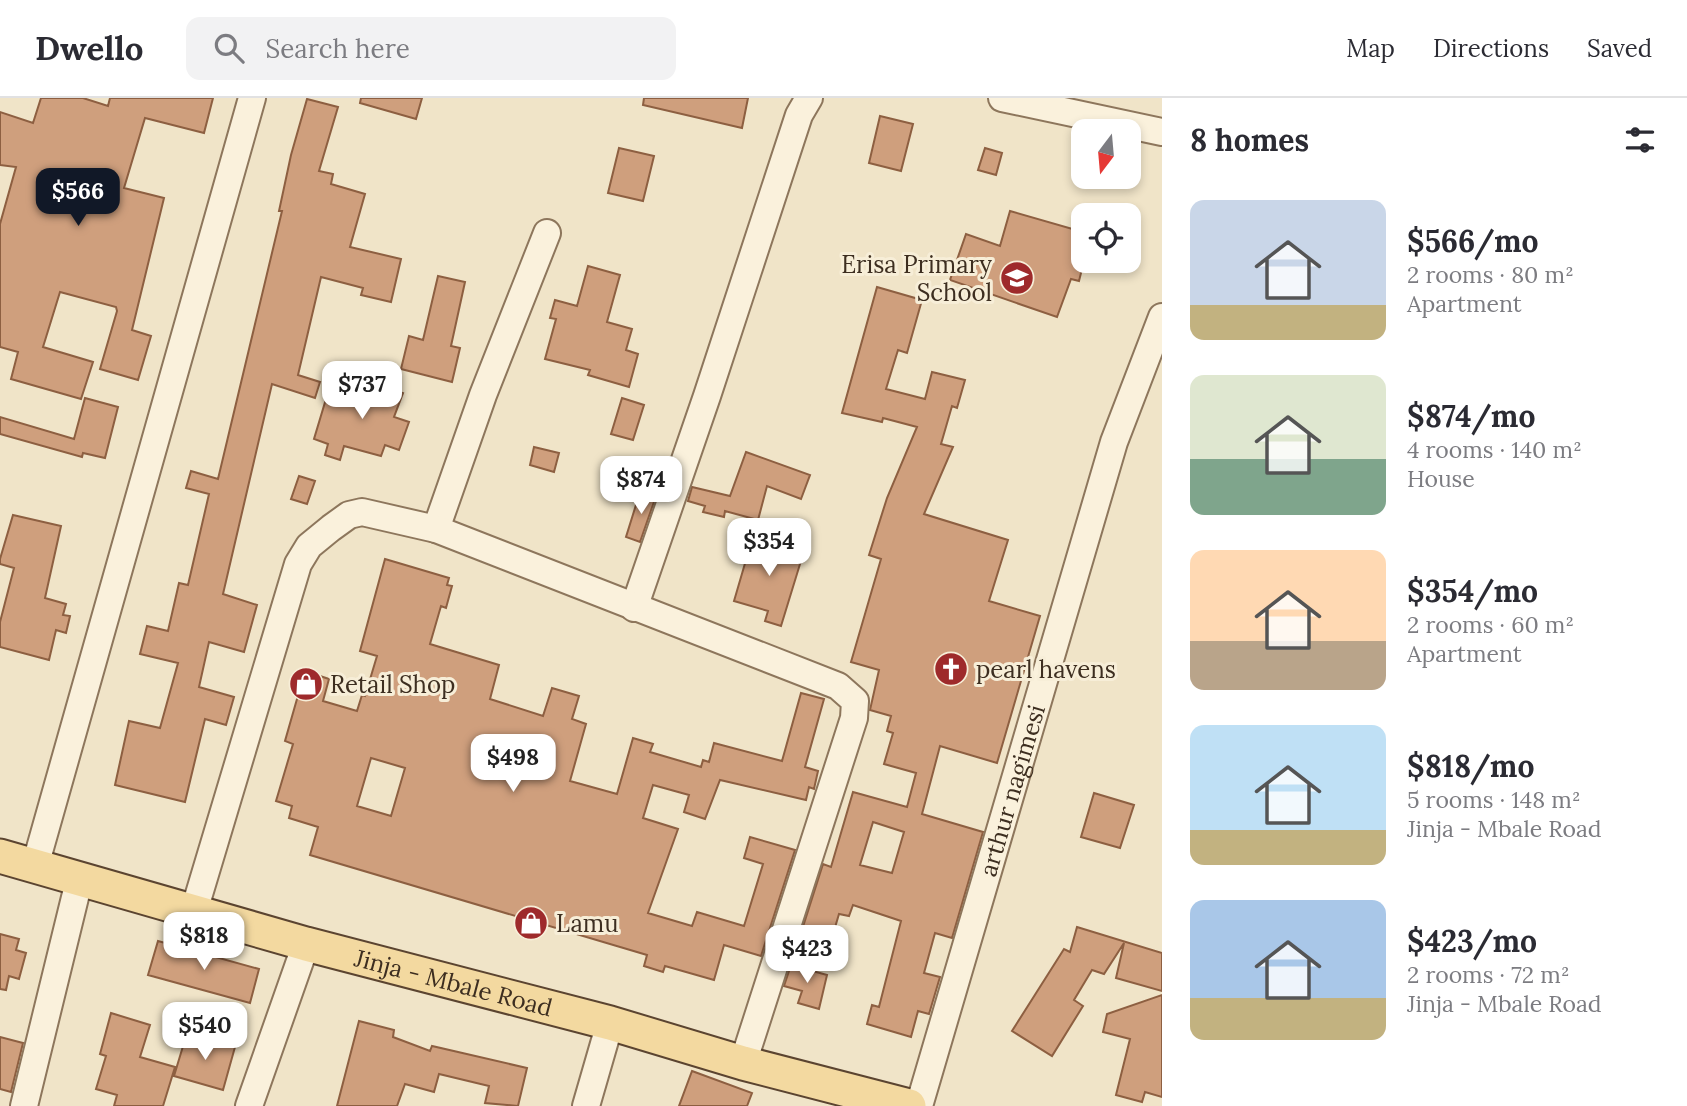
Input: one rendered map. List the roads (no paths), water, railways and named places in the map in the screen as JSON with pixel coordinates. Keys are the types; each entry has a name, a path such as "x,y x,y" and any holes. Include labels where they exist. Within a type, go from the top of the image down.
{"main road":[{"name":"Jinja - Mbale Road","path":"0,856 306,944 610,1023 743,1063 909,1106"}],"street":[{"path":"35,866 252,98"},
{"path":"634,608 799,115 809,98"},
{"path":"1002,98 1162,132"},
{"path":"436,529 483,395 547,233"},
{"name":"arthur nagimesi","path":"919,1106 1114,442 1162,317"},
{"path":"194,911 298,564 309,546 349,515 362,512 436,529 838,686 855,701 854,718 743,1063"},
{"path":"24,1106 80,877"},
{"path":"249,1106 306,944"},
{"path":"586,1106 610,1023"}],"place":[{"name":"Erisa Primary School","path":"1017,278"},
{"name":"pearl havens","path":"951,669"},
{"name":"Retail Shop","path":"306,684"},
{"name":"Lamu","path":"531,923"}]}
